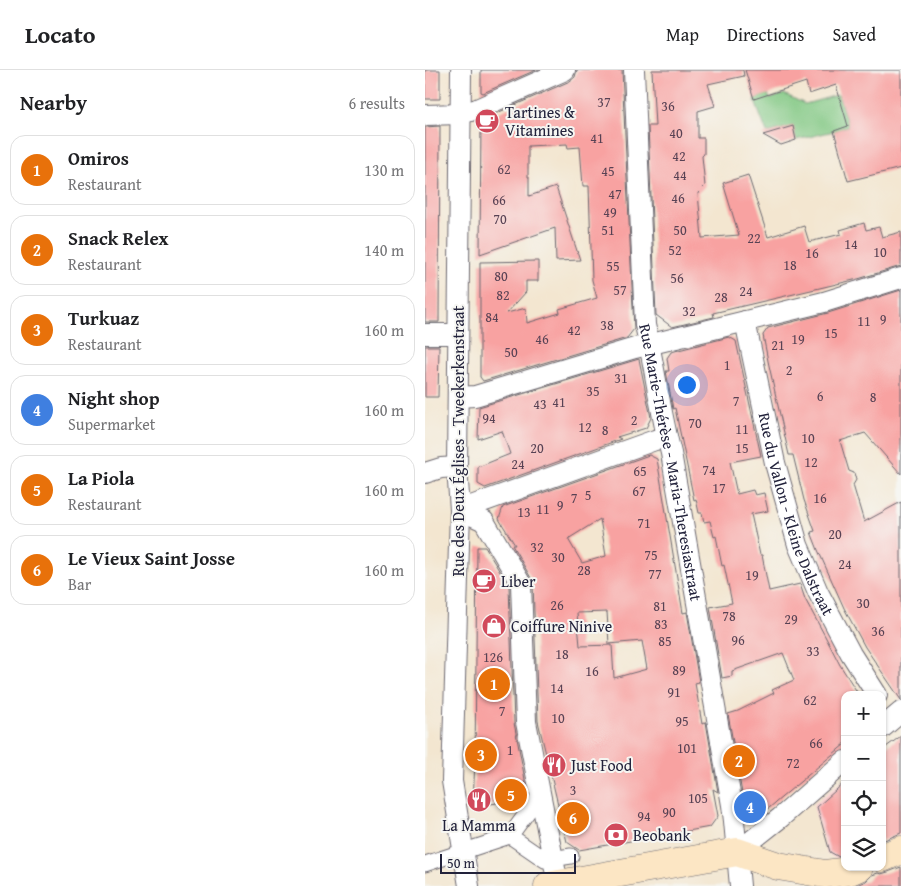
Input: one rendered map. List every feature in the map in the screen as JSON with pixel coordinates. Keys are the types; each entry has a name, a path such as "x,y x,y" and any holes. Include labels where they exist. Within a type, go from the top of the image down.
{"main road":[{"path":"886,856 901,850"},
{"path":"557,871 737,852 829,880 849,871"}],"street":[{"name":"Rue des Deux Églises - Tweekerkenstraat","path":"461,70 457,467 461,510 452,780 469,886"},
{"path":"425,115 461,114 477,109 565,70"},
{"name":"Rue Marie-Thérèse - Maria-Theresiastraat","path":"634,70 645,326 671,453 732,805 740,886"},
{"path":"458,397 475,396 650,345 824,302 901,278"},
{"name":"Rue du Vallon - Kleine Dalstraat","path":"745,321 775,463 798,545 823,601 851,654 874,691"},
{"path":"425,334 458,334"},
{"path":"461,510 667,437"},
{"path":"425,473 441,468 457,467"},
{"path":"461,510 484,521 521,584 526,722 557,871"},
{"path":"737,852 841,765"},
{"path":"425,864 510,836 540,795"},
{"path":"510,836 545,860 557,871"}],"shaded area":[{"path":"841,781 841,861 827,854 813,805"}],"green space":[{"path":"768,94 770,99 784,94 805,104 838,95 848,126 796,140 793,126 767,133 754,99"}],"building":[{"path":"425,70 440,70 440,99 425,99"},
{"path":"481,70 536,70 483,93 481,92"},
{"path":"577,70 622,70 634,329 627,338 483,381 480,377 480,262 538,261 538,281 526,281 526,292 507,313 526,308 527,323 560,313 559,309 597,298 592,280 589,186 583,186 580,147 568,148 567,144 528,146 529,196 556,187 580,260 556,261 555,228 480,254 481,120 570,81 575,77"},
{"path":"652,70 743,70 744,76 708,84 715,106 698,111 698,138 704,138 704,154 702,156 705,186 698,193 702,238 739,235 723,183 748,175 768,237 804,226 809,242 841,234 840,230 864,223 866,230 879,227 882,237 901,232 901,266 858,279 713,313 714,317 672,327 656,315 648,126 655,126"},
{"path":"745,70 901,70 901,168 848,181 834,131 848,126 836,85 809,94 806,82 754,99"},
{"path":"440,126 439,322 425,322 425,127"},
{"path":"793,126 796,140 781,145 763,135"},
{"path":"901,290 901,474 865,433 840,441 849,471 854,473 856,480 853,485 864,522 901,502 901,700 865,647 844,608 811,532 815,531 804,500 793,455 789,455 763,335 768,328 828,313"},
{"path":"729,337 736,341 761,456 730,462 737,494 753,490 755,495 764,493 768,511 751,514 769,591 800,584 805,599 840,665 856,691 841,691 841,747 769,808 745,810 728,714 774,693 772,690 794,680 783,653 732,671 732,676 722,678 710,607 732,603 716,536 714,537 710,521 704,522 702,513 699,513 696,499 694,500 666,371 669,371 667,358 671,352"},
{"path":"425,346 439,346 438,397 425,397"},
{"path":"639,359 651,418 646,428 617,437 621,439 485,488 478,484 478,467 510,454 502,431 478,439 479,407"},
{"path":"649,455 657,459 683,613 687,612 699,682 695,683 702,724 706,722 718,792 713,789 718,816 710,827 642,837 642,839 579,850 567,842 538,721 533,583 512,545 515,545 499,519 503,507","holes":["600,519 606,556 582,563 568,539","607,612 609,644 642,641 647,669 614,678 612,645 580,646 577,613"]},
{"path":"477,547 485,547 509,587 514,723 528,795 526,798 479,806 473,801"},
{"path":"901,736 901,833 886,839 886,781 886,747"},
{"path":"841,786 841,857 830,852 817,807"},
{"path":"901,867 901,886 854,886 866,881 872,875"}],"place":[{"name":"Tartines & Vitamines","path":"487,121"},
{"name":"Liber","path":"484,581"},
{"name":"Coiffure Ninive","path":"494,626"},
{"name":"Omiros","path":"494,684"},
{"name":"Turkuaz","path":"481,755"},
{"name":"Snack Relex","path":"739,761"},
{"name":"Just Food","path":"554,765"},
{"name":"La Piola","path":"511,795"},
{"name":"La Mamma","path":"479,800"},
{"name":"Night shop","path":"750,807"},
{"name":"Le Vieux Saint Josse","path":"573,818"},
{"name":"Beobank","path":"616,835"}]}
